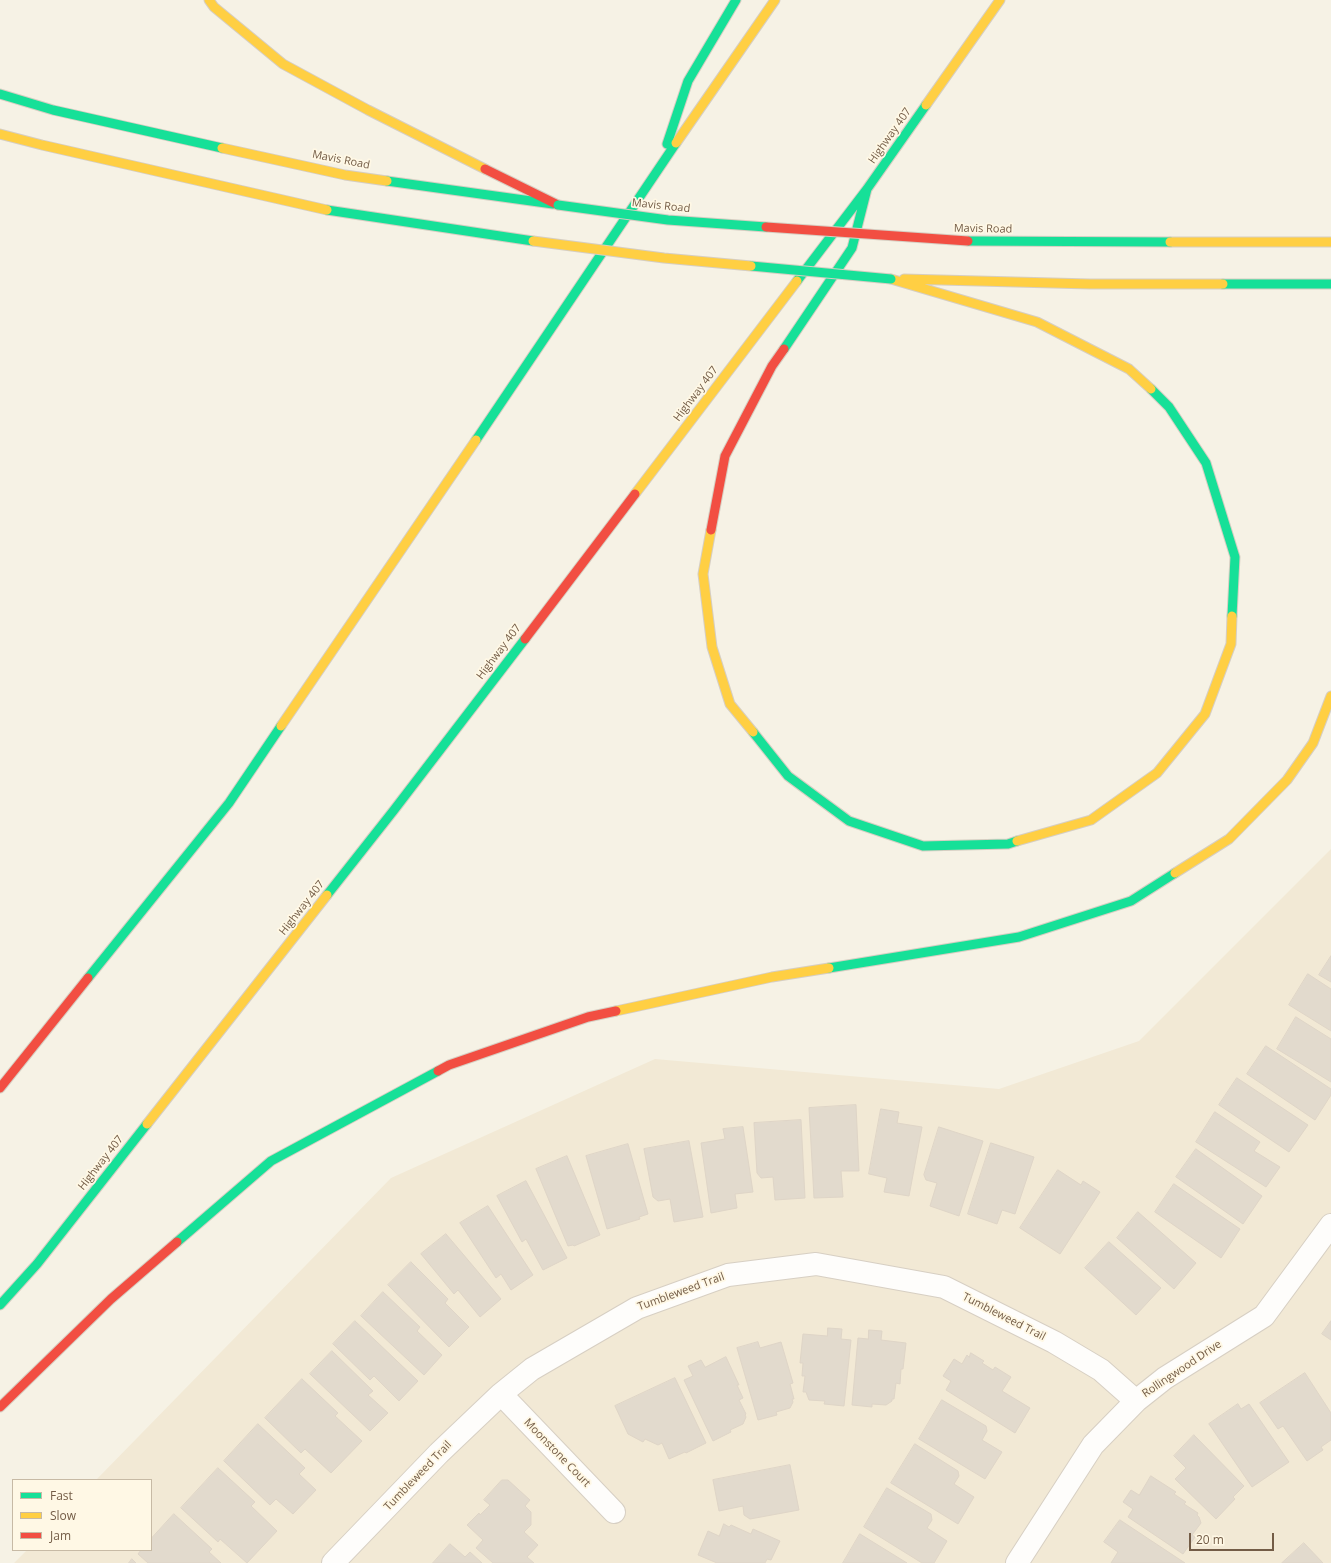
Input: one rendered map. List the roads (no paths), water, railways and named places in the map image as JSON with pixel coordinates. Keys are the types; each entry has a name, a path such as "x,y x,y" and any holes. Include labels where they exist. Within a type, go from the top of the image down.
{"main road":[{"path":"209,0 214,6 283,64 368,110 558,205"},
{"path":"659,168 688,81 736,0"},
{"path":"0,1088 229,803 523,372 659,168 775,0"},
{"name":"Highway 407","path":"0,1305 37,1264 394,810 867,189 1000,0"},
{"name":"Mavis Road","path":"0,94 53,110 346,175 668,220 968,242 1331,242"},
{"path":"0,134 42,145 332,211 533,241 664,258 891,279 1090,284 1331,284"},
{"path":"867,189 852,248 772,366 725,456 703,574 712,647 730,704 788,776 849,821 923,846 1008,844 1091,820 1157,773 1205,714 1231,644 1235,557 1206,463 1169,407 1129,368 1037,322 891,279"},
{"path":"0,1407 111,1299 271,1161 449,1065 588,1016 772,977 1018,937 1131,901 1229,839 1287,780 1313,742 1331,696"}],"street":[{"name":"Rollingwood Drive","path":"1017,1563 1093,1445 1136,1401 1165,1378 1264,1316 1331,1226"},
{"name":"Tumbleweed Trail","path":"334,1563 440,1453 501,1394 532,1369 637,1308 728,1275 816,1264 944,1287 1054,1342 1101,1370 1136,1401"},
{"name":"Moonstone Court","path":"501,1394 614,1512"}]}
